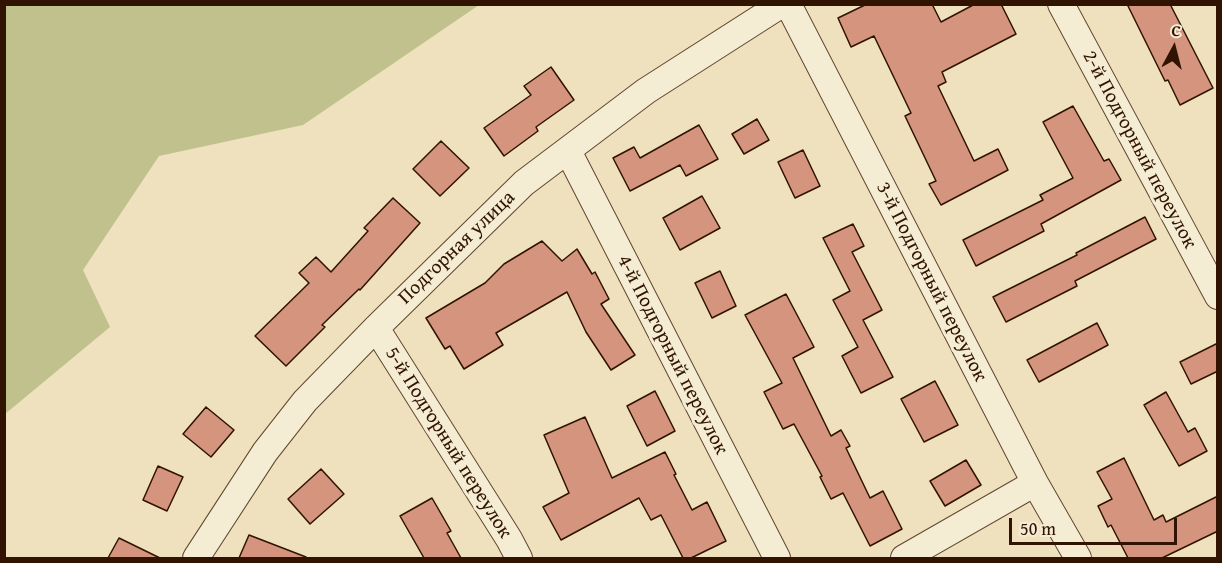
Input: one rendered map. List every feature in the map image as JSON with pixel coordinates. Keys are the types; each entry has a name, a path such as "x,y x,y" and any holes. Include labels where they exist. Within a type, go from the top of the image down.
{"street":[{"name":"Подгорная улица","path":"196,558 265,452 305,400 524,183 646,91 782,4"},
{"name":"3-й Подгорный переулок","path":"788,4 1035,483 1078,558"},
{"name":"2-й Подгорный переулок","path":"1061,4 1218,296"},
{"name":"4-й Подгорный переулок","path":"568,151 777,558"},
{"name":"5-й Подгорный переулок","path":"376,328 519,558"},
{"path":"904,558 1035,483"}],"green space":[{"path":"5,4 479,5 303,125 159,156 83,270 110,327 5,414"}],"building":[{"path":"867,4 932,4 941,22 975,4 1001,4 1016,34 942,72 946,82 938,86 974,161 998,149 1008,170 941,205 929,184 936,181 905,116 911,113 874,36 851,47 838,18"},
{"path":"1127,4 1170,4 1213,88 1180,105 1168,80 1165,81"},
{"path":"551,67 574,100 536,127 538,131 504,156 484,128 531,95 524,86"},
{"path":"1073,106 1104,161 1109,159 1121,180 1041,224 1044,231 976,266 963,240 1043,200 1040,195 1073,178 1043,122"},
{"path":"757,119 769,140 744,154 732,134"},
{"path":"699,125 718,159 686,176 680,165 630,191 613,158 634,147 640,158"},
{"path":"441,141 469,168 440,196 413,169"},
{"path":"803,150 820,186 795,198 778,162"},
{"path":"702,196 720,228 680,250 663,218"},
{"path":"393,198 420,223 360,290 322,325 325,327 286,366 255,336 309,283 299,273 316,257 331,272 368,231 364,228"},
{"path":"1145,217 1156,239 1075,281 1077,286 1006,322 993,297 1077,255 1076,253"},
{"path":"853,224 864,246 852,252 882,310 863,320 893,377 861,393 842,356 858,347 833,300 850,291 823,238"},
{"path":"542,241 562,261 577,249 592,274 595,272 609,299 601,304 635,355 611,370 586,332 567,292 496,333 503,345 464,369 450,346 445,349 426,318 485,283 504,264"},
{"path":"720,271 736,306 712,318 695,283"},
{"path":"786,294 814,347 793,358 831,436 841,430 850,446 846,448 870,498 883,491 902,529 870,546 843,493 831,499 820,477 822,476 794,424 783,429 764,392 782,383 745,315"},
{"path":"1097,323 1108,345 1039,382 1027,360"},
{"path":"1218,343 1218,371 1191,384 1180,362"},
{"path":"935,381 958,425 924,442 901,399"},
{"path":"655,391 675,431 647,446 627,406"},
{"path":"1166,392 1188,432 1195,428 1207,451 1179,466 1144,405"},
{"path":"206,407 234,430 211,457 183,434"},
{"path":"585,417 612,478 665,452 692,510 707,502 726,541 691,558 683,558 661,515 651,520 639,498 561,540 543,507 569,493 544,435"},
{"path":"1124,458 1154,520 1163,515 1166,522 1218,496 1218,531 1162,558 1128,558 1111,525 1108,527 1098,506 1112,499 1097,472"},
{"path":"966,460 981,485 945,506 930,481"},
{"path":"158,466 183,477 167,511 143,500"},
{"path":"321,469 344,494 310,524 288,499"},
{"path":"432,498 451,531 447,533 461,558 424,558 400,516"},
{"path":"249,535 306,557 306,558 239,558"},
{"path":"119,538 160,558 108,558"}]}
